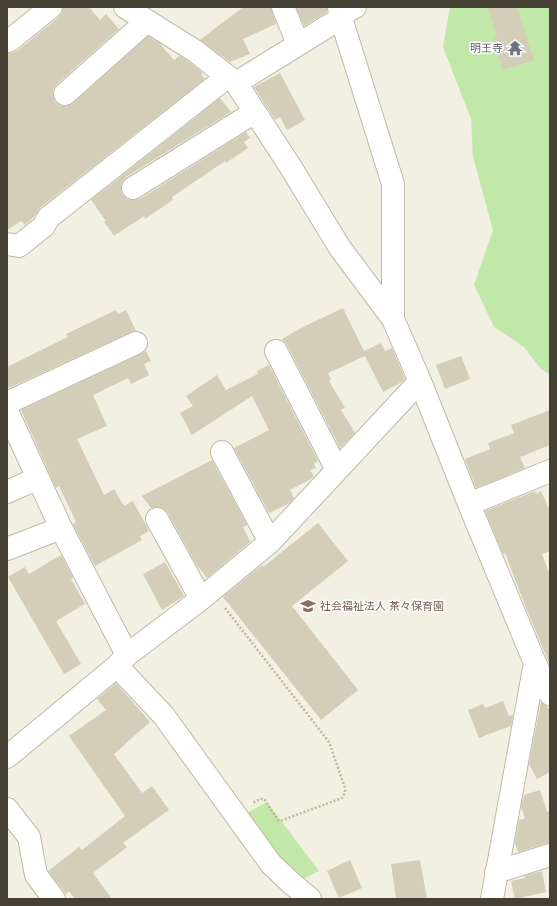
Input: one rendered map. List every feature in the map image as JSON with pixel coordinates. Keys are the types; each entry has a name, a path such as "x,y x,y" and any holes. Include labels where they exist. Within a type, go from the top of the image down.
{"street":[{"path":"10,41 51,7"},
{"path":"125,7 195,51 231,80 255,112 340,248 393,319 420,381 535,663 550,694"},
{"path":"283,7 298,44"},
{"path":"7,244 19,246 44,226 48,218 231,80 298,44 345,11 393,184 393,319"},
{"path":"65,94 147,21"},
{"path":"133,188 255,112"},
{"path":"7,403 136,343"},
{"path":"276,351 337,470"},
{"path":"7,757 122,661 270,542 420,381"},
{"path":"7,411 122,661 164,716 271,864 310,899"},
{"path":"222,452 270,542"},
{"path":"469,504 550,470"},
{"path":"7,492 38,478"},
{"path":"157,519 206,594"},
{"path":"7,549 61,528"},
{"path":"492,899 535,663"},
{"path":"7,809 30,837 36,876 54,899"},
{"path":"496,872 550,855"}],"path":[{"path":"206,594 329,742 345,792 342,798 280,821 266,801 262,798 234,814"}],"green space":[{"path":"450,7 550,7 550,375 540,368 524,347 494,327 474,285 493,230 473,157 471,119 443,47"},
{"path":"267,802 319,871 294,884 240,817"}],"building":[{"path":"63,7 89,7 100,20 106,14 119,29 56,85 53,90 53,96 55,102 61,106 67,106 73,103 148,36 160,44 174,60 179,56 188,61 203,73 201,74 205,79 40,208 34,217 25,225 21,221 7,230 7,53 17,51 59,17"},
{"path":"243,7 271,7 276,24 243,39 250,54 230,62 200,40"},
{"path":"296,7 327,7 327,12 304,26"},
{"path":"488,7 517,7 534,60 503,70 493,38 497,36"},
{"path":"280,73 305,120 287,130 280,117 275,120 254,87"},
{"path":"220,98 231,112 126,177 122,182 122,194 127,199 140,199 246,132 250,138 244,142 248,148 226,163 225,161 172,197 173,200 145,219 144,216 114,236 104,222 106,221 91,200"},
{"path":"343,308 364,351 381,343 385,351 392,348 405,378 402,382 383,392 365,356 328,373 331,379 329,381 345,408 341,410 355,433 340,448 287,345 282,339"},
{"path":"116,310 118,314 126,310 136,331 9,388 7,384 7,367 68,337 66,334"},
{"path":"146,351 151,361 144,364 149,375 131,384 128,378 93,395 107,426 77,439 104,495 114,489 124,506 133,501 149,531 140,536 142,540 95,566 73,524 76,522 59,486 56,488 21,410"},
{"path":"461,356 470,379 445,389 436,365"},
{"path":"269,365 318,461 314,464 316,468 310,470 314,476 290,490 294,498 290,503 269,513 234,448 269,430 252,396 192,435 180,413 193,406 186,396 217,375 226,390 258,374 257,371"},
{"path":"550,410 550,445 520,457 525,468 476,488 465,459 490,449 488,443 514,433 511,425"},
{"path":"212,460 247,525 243,527 250,542 207,578 196,564 168,513 164,509 158,507 151,508 142,496"},
{"path":"535,491 536,494 541,491 550,511 550,551 542,554 550,576 550,665 505,553 503,554 485,511"},
{"path":"318,523 348,561 292,606 358,690 321,720 223,597 262,565 263,567"},
{"path":"61,555 73,578 71,579 85,604 56,621 81,664 64,674 8,577 25,567 29,574"},
{"path":"165,562 184,596 162,610 143,574"},
{"path":"116,683 150,722 114,754 142,793 152,786 169,810 123,843 127,847 93,873 112,899 75,899 69,891 66,894 48,871 79,847 82,850 125,816 69,736 106,710 97,699"},
{"path":"503,701 509,716 513,715 511,727 510,726 479,738 468,710 483,704 485,708"},
{"path":"541,702 547,706 550,712 550,772 537,779 529,764"},
{"path":"540,790 547,812 550,811 550,842 518,852 515,843 519,820 525,818 521,807 524,795"},
{"path":"350,860 362,888 339,898 327,871"},
{"path":"420,860 427,899 396,899 391,864"},
{"path":"542,871 546,892 515,899 511,881 525,878 524,876"}],"place":[{"name":"明王寺","path":"515,48"},
{"name":"社会福祉法人 茶々保育園","path":"308,606"}]}
